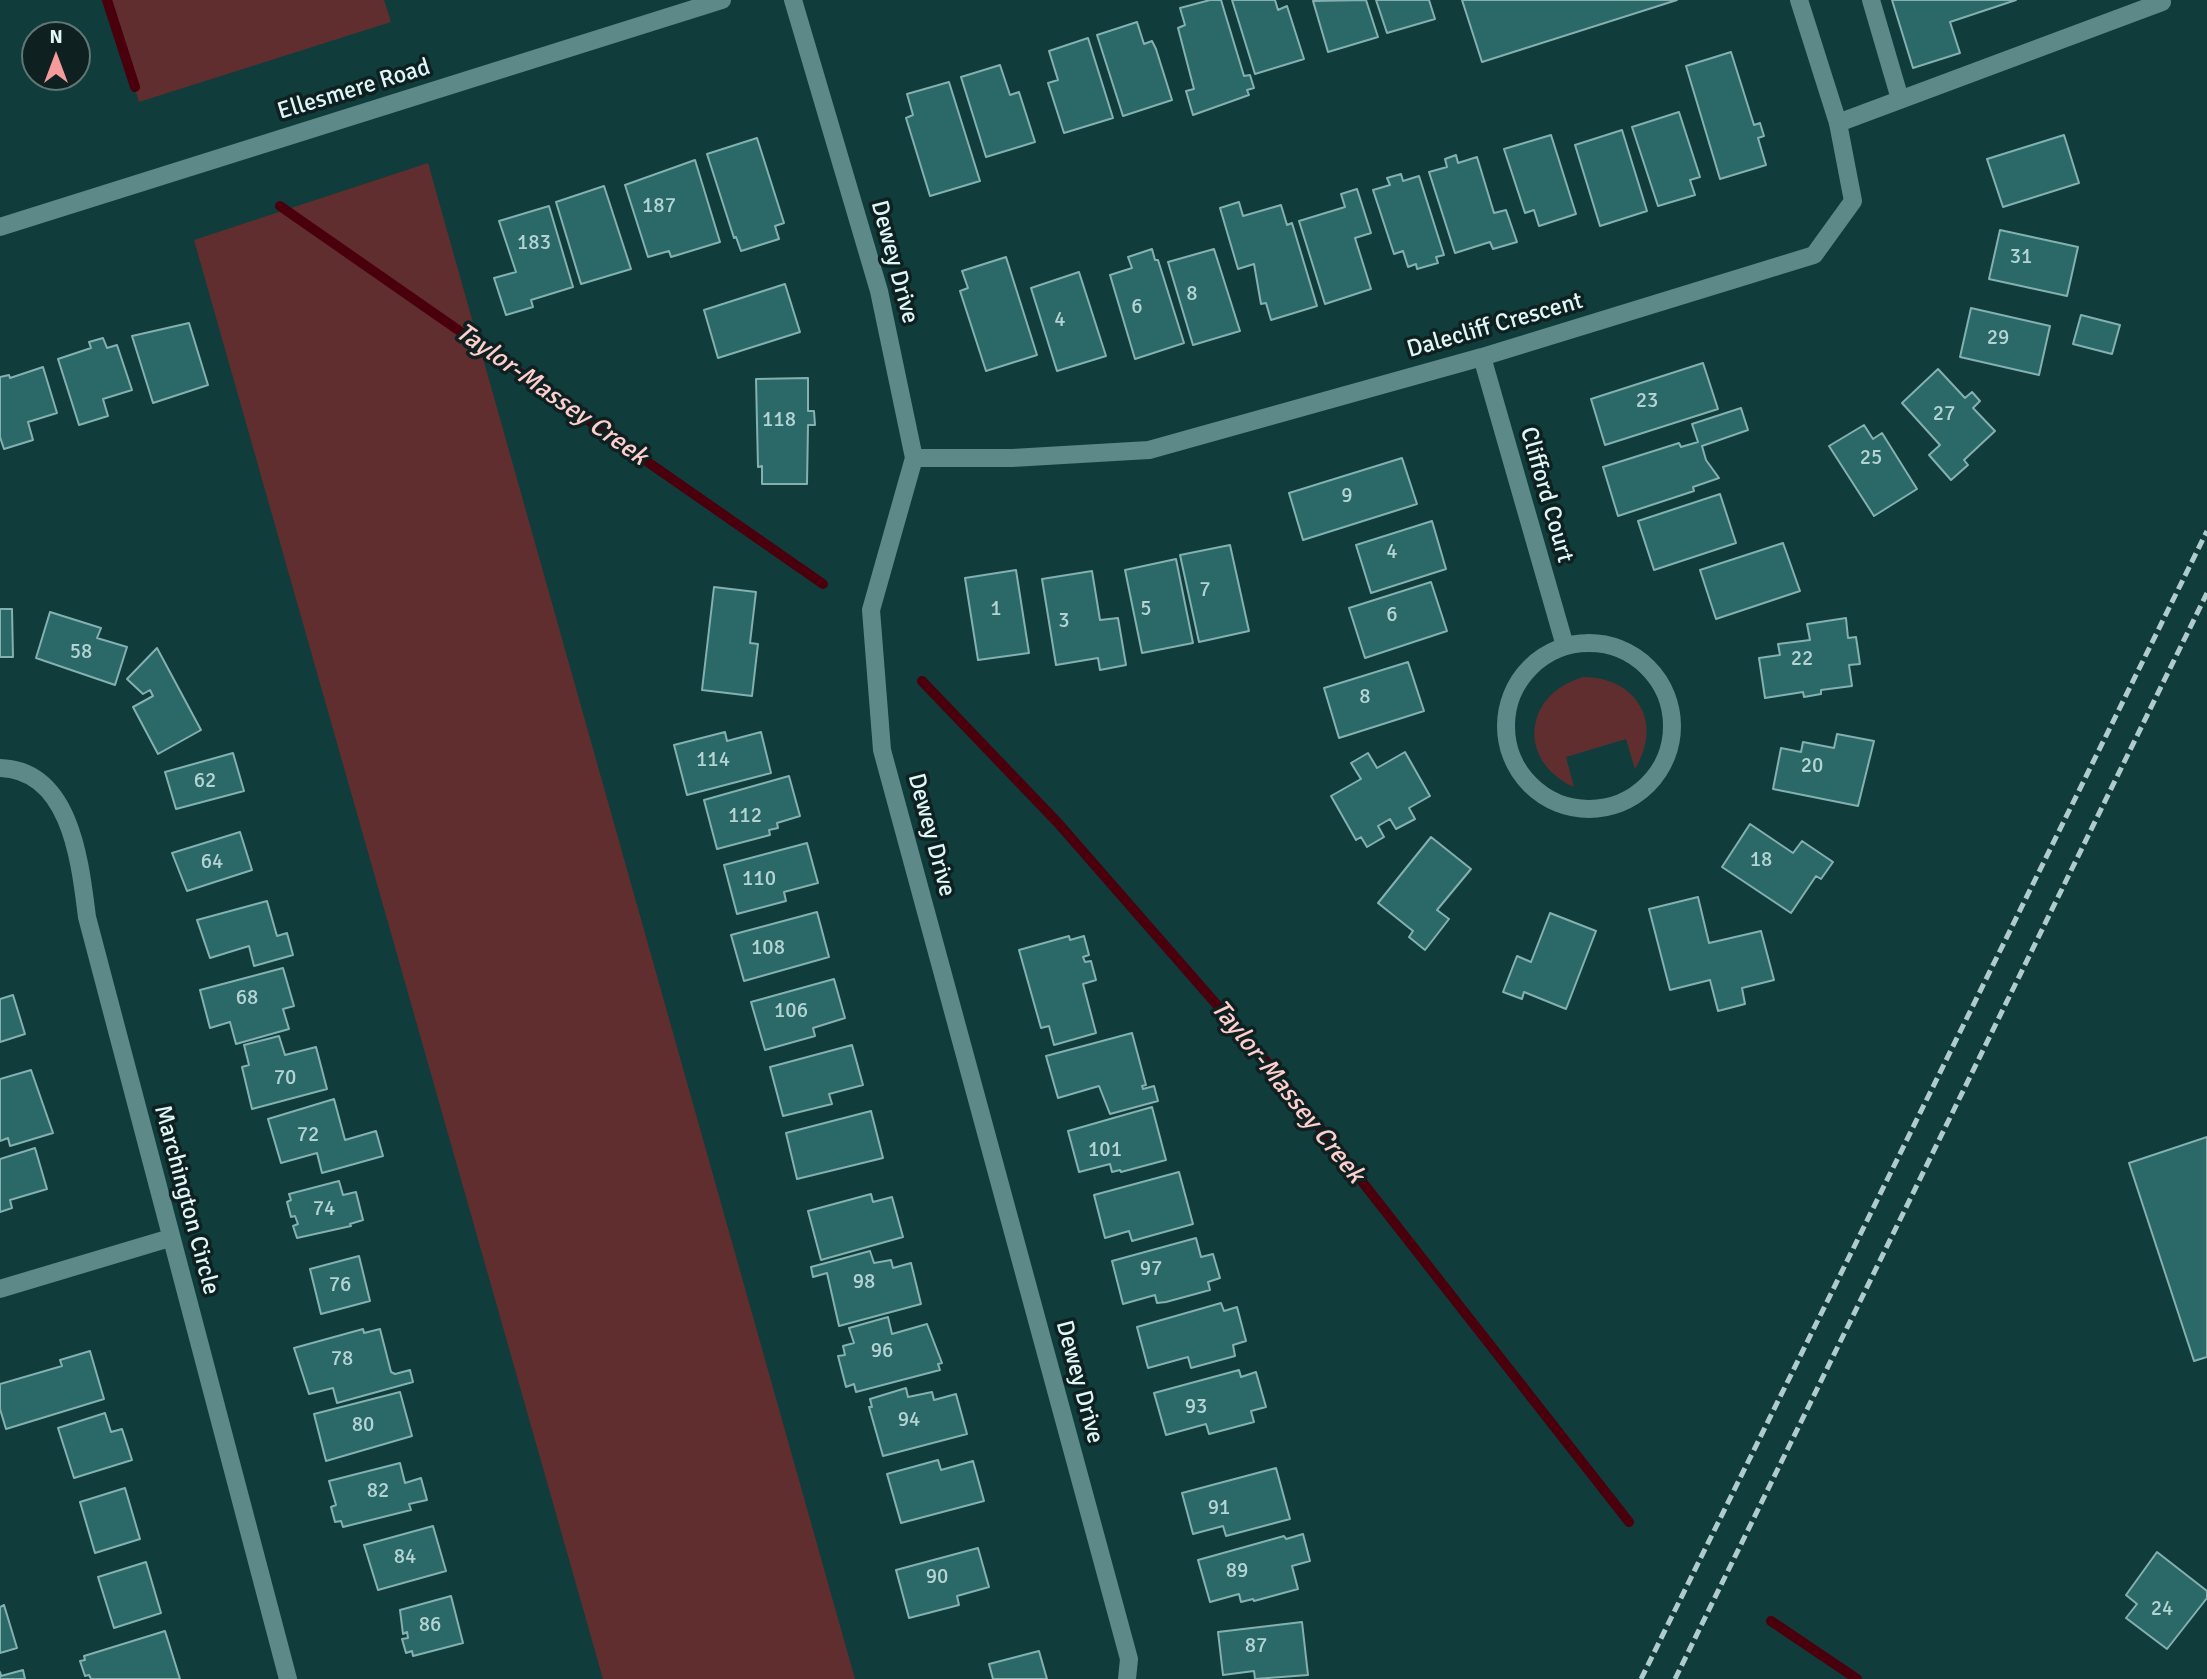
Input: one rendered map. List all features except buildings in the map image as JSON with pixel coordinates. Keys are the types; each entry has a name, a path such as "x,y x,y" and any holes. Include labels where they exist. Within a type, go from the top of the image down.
{"street":[{"name":"Ellesmere Road","path":"0,227 722,0"},
{"name":"Dewey Drive","path":"793,0 879,291 914,458 871,610 882,750 1129,1659 1127,1679"},
{"name":"Dalecliff Crescent","path":"914,458 1012,458 1149,450 1482,357 1814,256 1853,201 1838,123 1799,0"},
{"path":"1871,0 1900,99"},
{"path":"1838,123 2162,2"},
{"name":"Clifford Court","path":"1482,357 1564,646"},
{"path":"1593,642 1622,648 1646,664 1664,687 1673,715 1672,743 1662,770 1643,792 1617,806 1589,811 1560,805 1538,792 1520,774 1508,750 1505,724 1510,698 1522,676 1541,657 1564,646 1593,642"},
{"name":"Marchington Circle","path":"0,768 33,774 50,791 66,820 77,854 87,917 288,1679"},
{"path":"0,1289 170,1238"}],"shaded area":[{"path":"109,0 384,0 391,22 139,102"},
{"path":"428,163 855,1679 603,1679 194,240"},
{"path":"1583,677 1602,679 1618,685 1630,694 1640,705 1647,735 1635,769 1626,739 1566,757 1574,787 1556,776 1543,761 1536,746 1535,729 1539,713 1548,698 1563,686"}],"waterway":[{"name":"Taylor-Massey Creek","path":"107,0 135,87"},
{"name":"Taylor-Massey Creek","path":"280,206 823,584"},
{"name":"Taylor-Massey Creek","path":"922,681 1058,823 1280,1077 1629,1522"},
{"name":"Taylor-Massey Creek","path":"1771,1621 1857,1679"}],"railway":[{"path":"1641,1679 2207,531"},
{"path":"1675,1679 2207,593"}]}
